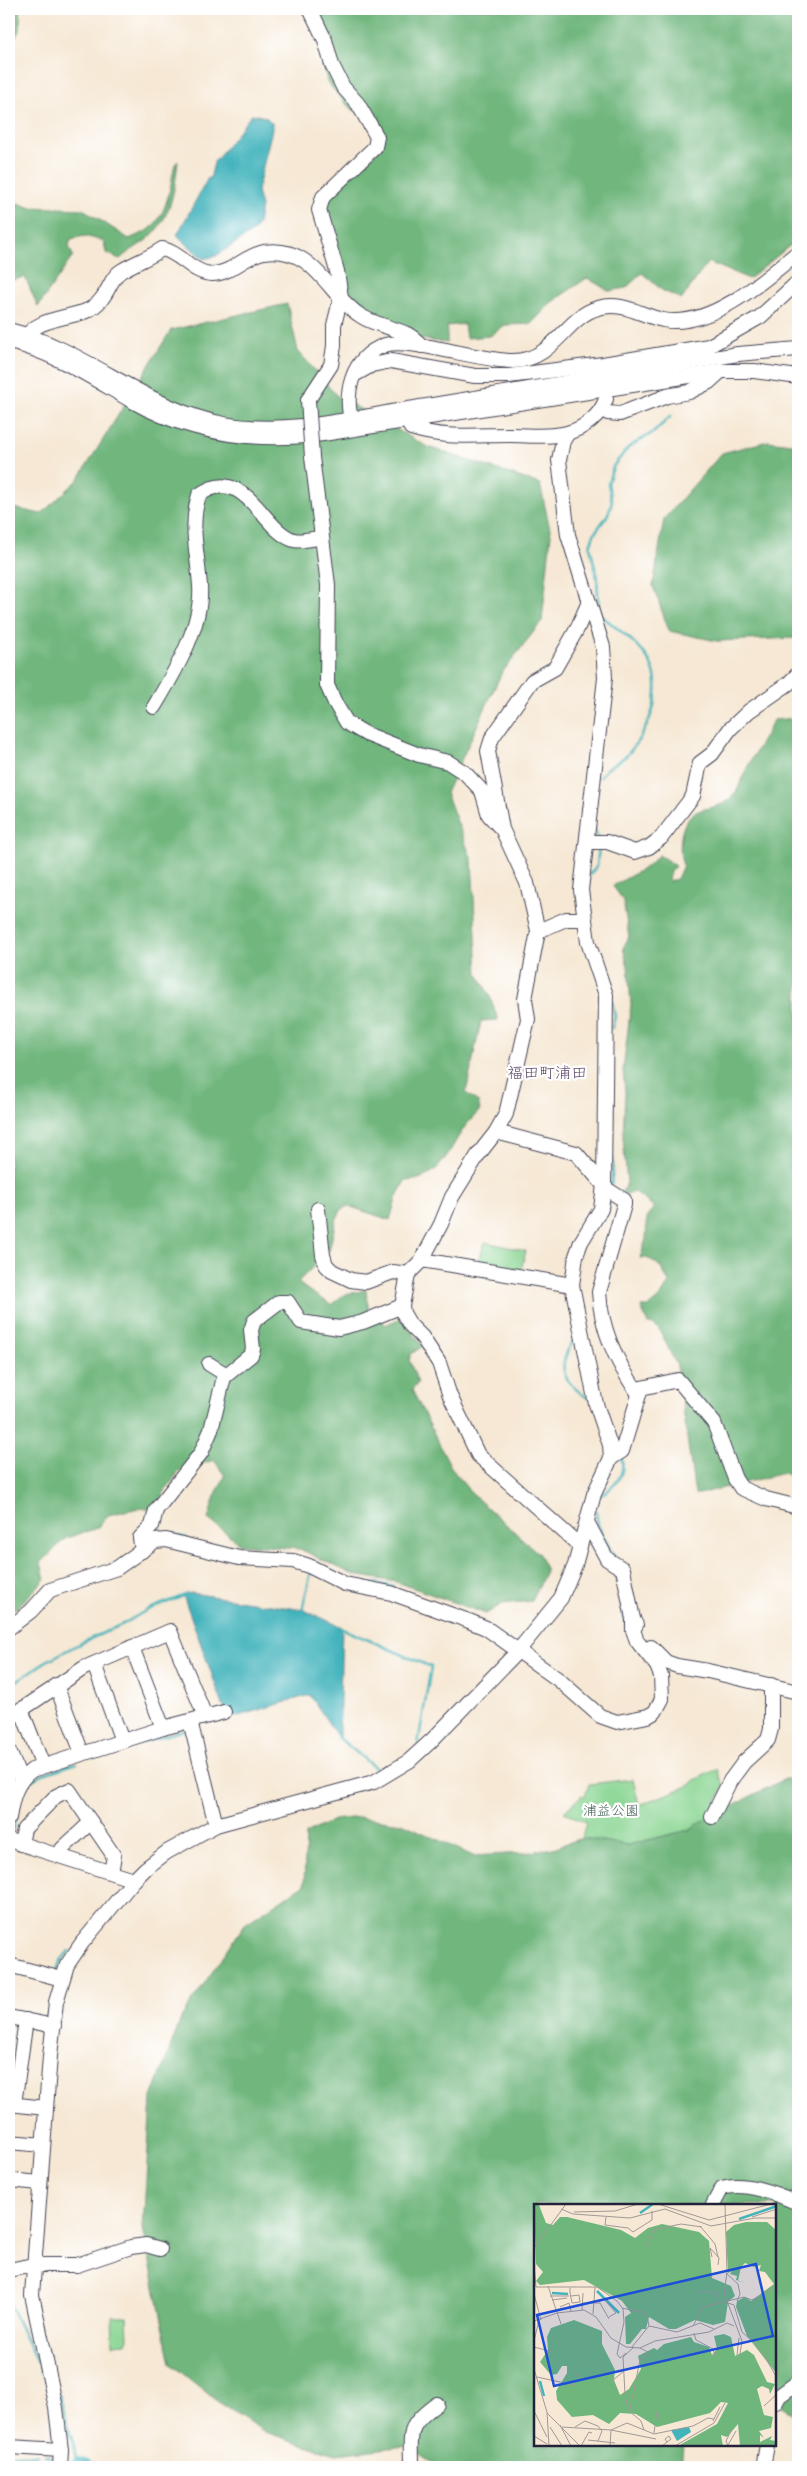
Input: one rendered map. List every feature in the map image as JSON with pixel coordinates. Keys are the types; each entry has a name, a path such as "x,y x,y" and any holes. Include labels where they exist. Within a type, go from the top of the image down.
{"street":[{"path":"310,9 325,40 332,65 343,87 358,104 377,137 375,147 322,197 319,210 337,271 341,297 334,324 334,346 331,365 308,400 312,457 328,585 327,685 338,710 347,723 366,734 419,755 448,762 465,772 482,791 489,815 502,829"},
{"path":"9,342 25,340 46,322 86,311 102,300 119,272 148,259 162,249 172,251 194,268 210,274 224,273 244,259 264,252 282,252 307,262 350,308 361,316 408,334 424,347"},
{"path":"351,423 347,401 352,375 366,357 385,345 403,344 504,361 528,358 548,348 583,316 595,308 606,306 629,308 665,320 688,321 736,299 753,288 798,252"},
{"path":"352,375 372,365 391,362 482,376 509,376 603,366 709,346 760,317 798,282"},
{"path":"9,330 164,417 191,427 223,434 271,438 296,437 351,423 738,354 798,349"},
{"path":"351,423 407,421 721,371 754,371 798,377"},
{"path":"407,421 411,428 438,435 533,436 568,433 588,422 604,404 608,413 620,414 667,396 689,392 709,382 721,371"},
{"path":"568,433 563,441 559,460 568,535 603,647 605,678 595,842 582,890 583,919 588,942 606,995 609,1189 601,1209 581,1242 576,1256 572,1285 580,1311 581,1332 596,1402 610,1445 616,1455"},
{"path":"533,436 547,444 559,460"},
{"path":"154,706 191,635 198,607 200,588 194,539 196,504 199,495 219,485 232,488 254,503 282,533 295,540 321,538"},
{"path":"579,1545 478,1455 450,1396 438,1363 422,1337 410,1325 403,1313 402,1306 408,1274 422,1260 457,1189 506,1114 528,1019 525,999 538,931 527,883 502,829 488,757 492,738 532,681 555,668 577,629 588,604"},
{"path":"595,842 635,852 649,847 661,838 693,796 700,763 712,754 730,729 798,674"},
{"path":"538,931 566,919 583,919"},
{"path":"496,1132 576,1153 609,1189 624,1200 599,1292 601,1318 624,1374 638,1394"},
{"path":"318,1209 323,1255 326,1265 332,1271 350,1280 366,1282 393,1272 408,1274"},
{"path":"422,1260 572,1285"},
{"path":"142,1551 140,1538 152,1526 156,1510 201,1453 207,1442 224,1377 251,1355 253,1349 251,1330 254,1322 279,1302 288,1302 301,1322 339,1328 363,1322 402,1306"},
{"path":"580,1311 601,1318"},
{"path":"209,1364 222,1372 224,1377"},
{"path":"9,2447 61,2461 50,2382 32,2294 46,2108 50,2026 57,1978 130,1879 167,1852 216,1825 374,1782 391,1774 431,1741 518,1651 565,1590 575,1565 594,1494 616,1455 641,1388 678,1380 714,1423 735,1479 742,1488 766,1499 798,1507"},
{"path":"9,1628 31,1611 50,1590 117,1568 155,1541 166,1540 239,1558 293,1561 309,1566 345,1584 391,1593 469,1621 486,1628 559,1680 600,1716 624,1722 648,1716 660,1706 662,1699 661,1676 657,1666 637,1641 633,1630 633,1619 624,1573 616,1565 587,1522"},
{"path":"633,1619 646,1642 666,1662 798,1692"},
{"path":"9,1718 56,1685 94,1664 170,1631 205,1716"},
{"path":"132,1647 163,1728"},
{"path":"94,1664 122,1741"},
{"path":"56,1685 82,1753"},
{"path":"712,1817 730,1781 744,1762 768,1740 771,1729 771,1685"},
{"path":"21,1709 43,1766"},
{"path":"9,1818 13,1795 21,1780 32,1770 163,1728 191,1726 205,1716 224,1712"},
{"path":"191,1726 216,1825"},
{"path":"9,1751 21,1780"},
{"path":"112,1869 114,1856 69,1790 56,1796 24,1829 17,1841 112,1869 130,1879"},
{"path":"61,1853 91,1822"},
{"path":"9,1965 57,1978"},
{"path":"9,2017 50,2026"},
{"path":"26,2020 12,2104 46,2108"},
{"path":"9,2142 43,2145"},
{"path":"9,2180 40,2184"},
{"path":"714,2204 722,2188 732,2185 778,2195 798,2203"},
{"path":"9,2270 33,2264 77,2265 131,2247 146,2245 160,2249"},
{"path":"777,2400 779,2396 798,2382"},
{"path":"411,2467 410,2432 413,2424 437,2404"},
{"path":"763,2467 767,2446"}],"green space":[{"path":"9,9 20,9 20,29 9,49"},
{"path":"302,9 798,9 798,239 749,279 708,262 682,299 663,291 642,273 626,288 609,291 587,278 552,302 531,324 505,325 490,336 466,338 464,324 447,326 447,343 421,339 363,313 345,296 325,208 331,193 381,148 382,127 349,107 327,82 319,36"},
{"path":"178,161 168,211 158,228 144,242 120,259 106,253 104,241 84,236 71,239 69,246 73,256 38,307 25,277 9,281 9,179 16,186 14,202 29,207 83,209 129,239 150,229 156,223 165,207 175,164"},
{"path":"287,304 298,351 337,396 428,447 540,484 551,534 542,621 501,674 446,793 472,860 478,974 490,996 498,1020 481,1021 466,1093 478,1102 480,1110 466,1126 435,1170 427,1176 405,1181 397,1196 390,1220 348,1206 342,1209 336,1220 329,1251 298,1282 310,1292 332,1305 343,1295 366,1290 370,1321 381,1318 385,1325 401,1318 423,1346 411,1354 409,1360 418,1383 412,1390 452,1469 471,1493 539,1554 546,1571 532,1601 502,1604 486,1614 397,1582 354,1575 300,1549 240,1544 208,1519 215,1496 225,1476 214,1460 179,1471 152,1510 143,1507 108,1515 98,1528 66,1538 41,1563 45,1579 18,1607 9,1610 9,507 41,514 78,480 171,330"},
{"path":"768,441 798,445 798,638 717,641 669,631 653,586 664,519 722,453"},
{"path":"798,718 798,1479 783,1473 695,1495 677,1366 660,1331 654,1325 648,1324 641,1307 649,1307 661,1296 669,1283 655,1262 646,1258 640,1258 646,1239 647,1217 654,1207 633,1191 625,1195 622,1192 627,1183 623,1137 625,1092 623,1070 631,1005 628,966 623,948 629,937 623,900 613,886 646,867 659,855 676,866 670,870 669,881 677,879 683,865 680,852 681,837 689,817 699,811 725,803 732,797 773,720"},
{"path":"485,1242 526,1251 520,1274 477,1266"},
{"name":"浦益公園","path":"717,1769 724,1786 709,1817 689,1830 628,1845 582,1838 586,1822 564,1812 582,1795 585,1796 589,1784 633,1779 639,1805 691,1785 693,1781"},
{"path":"787,1778 798,1782 798,2417 777,2403 777,2204 534,2204 534,2446 683,2446 681,2467 440,2467 406,2446 335,2454 265,2432 217,2401 171,2364 143,2228 151,2100 182,2016 245,1924 304,1885 306,1834 334,1820 360,1817 402,1823 473,1856 525,1853 553,1848 582,1838 628,1845 689,1830 709,1817"},
{"path":"112,2317 127,2317 128,2338 126,2343 113,2344"}],"water":[{"path":"252,114 266,117 272,123 257,192 261,206 258,224 254,231 216,256 203,259 177,235 208,178 210,179 215,159 217,159"},
{"path":"191,1593 304,1610 342,1627 339,1739 310,1695 228,1719 183,1595"}],"waterway":[{"path":"600,777 606,769 629,753 645,729 655,702 656,688 655,674 649,661 640,649 599,614 597,577 590,546 594,534 610,509 612,501 608,484 614,465 629,447 654,432 671,416"},
{"path":"594,827 598,838"},
{"path":"589,875 597,866 599,846"},
{"path":"612,1002 615,1016 612,1028"},
{"path":"610,1153 613,1165 611,1187"},
{"path":"608,1209 611,1197"},
{"path":"577,1336 566,1356 564,1372 573,1386 591,1400"},
{"path":"600,1496 610,1489 621,1475 621,1457"},
{"path":"596,1511 598,1525 614,1557"},
{"path":"153,1535 162,1532 186,1538"},
{"path":"228,1548 245,1552"},
{"path":"302,1611 311,1572"},
{"path":"616,1572 627,1630"},
{"path":"375,1583 394,1587"},
{"path":"9,1686 45,1662 77,1645 125,1623 147,1610 186,1595"},
{"path":"20,1611 31,1601"},
{"path":"341,1628 431,1667 418,1744"},
{"path":"94,1757 187,1729"},
{"path":"338,1737 381,1773"},
{"path":"29,1782 43,1774 77,1763"},
{"path":"11,1836 15,1819"},
{"path":"56,1974 60,1962 69,1951"},
{"path":"9,2304 43,2375"},
{"path":"59,2394 79,2465"},
{"path":"9,2455 37,2455"},
{"path":"45,2456 57,2459"},
{"path":"65,2461 79,2465"},
{"path":"79,2465 85,2467"}],"district":[{"name":"福田町浦田","path":"547,1072"}]}
